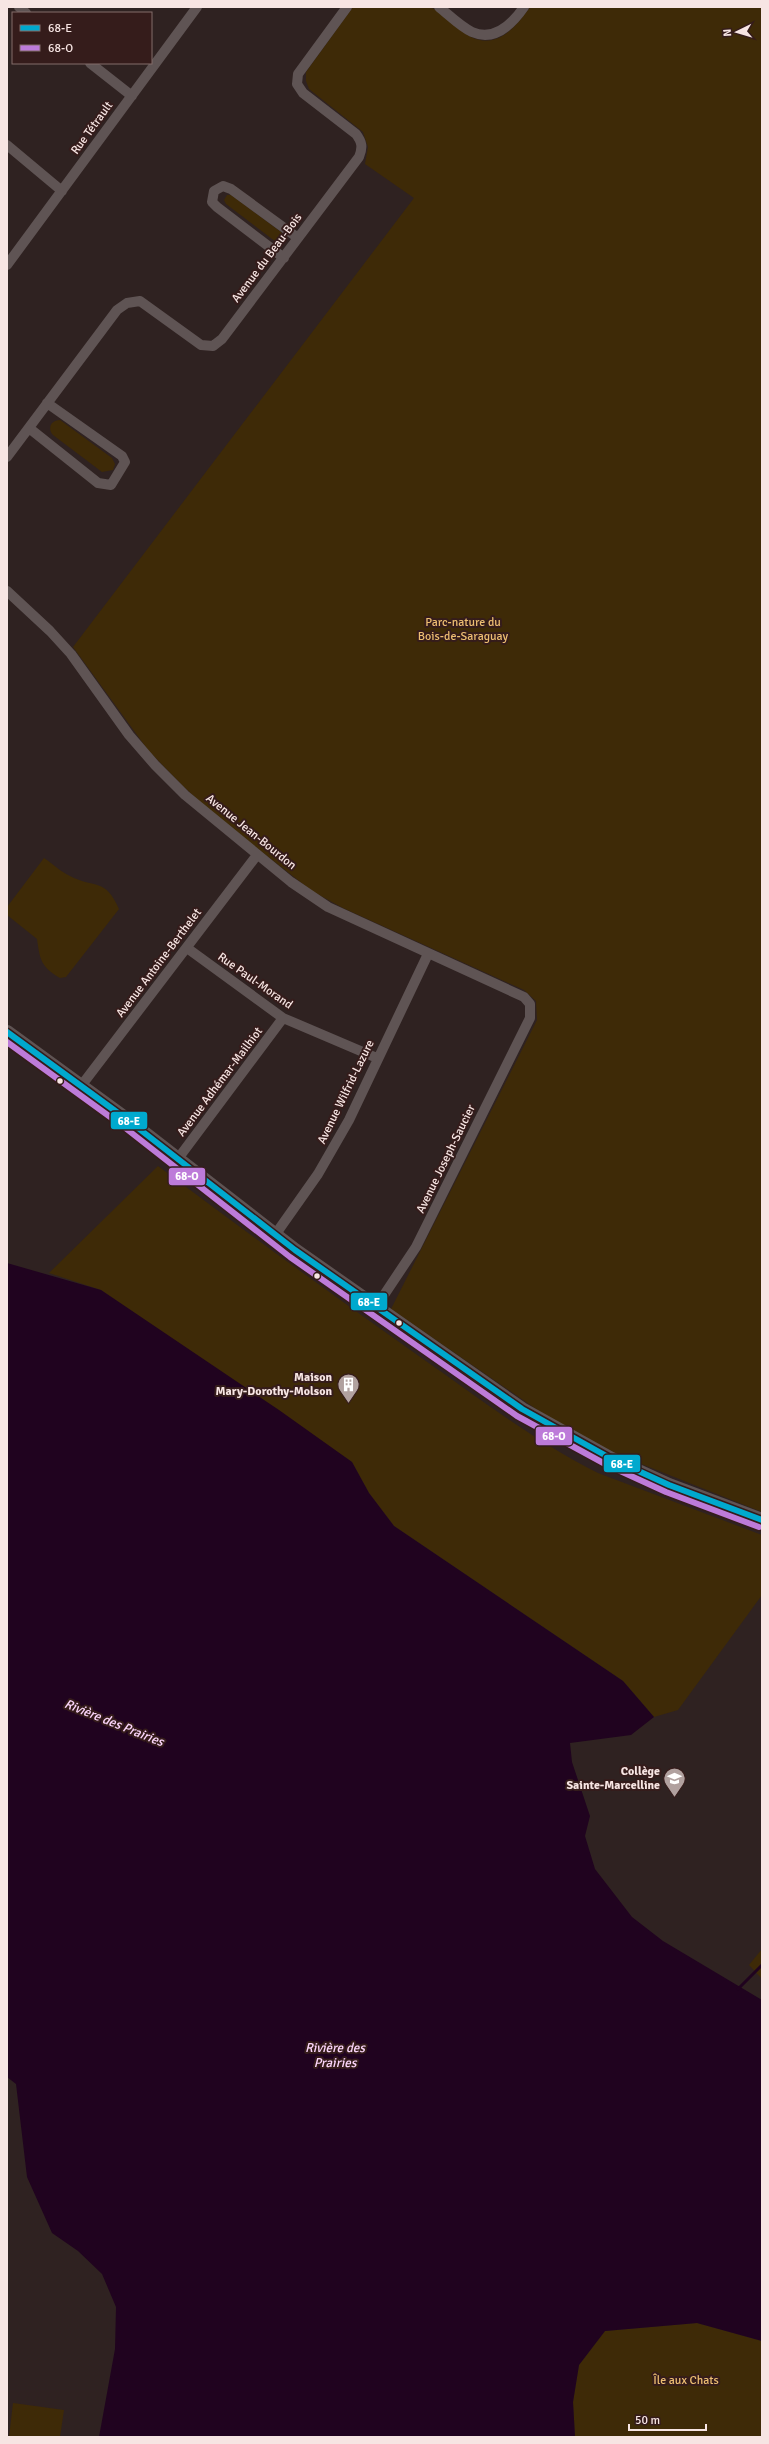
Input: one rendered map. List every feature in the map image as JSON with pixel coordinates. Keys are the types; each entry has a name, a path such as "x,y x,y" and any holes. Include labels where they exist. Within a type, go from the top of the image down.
{"street":[{"name":"Rue Tétrault","path":"7,265 197,7"},
{"name":"Avenue du Beau-Bois","path":"7,457 117,310 127,303 140,301 201,345 213,346 222,339 284,258 359,157 362,149 361,141 356,134 303,93 297,84 298,74 347,7"},
{"path":"439,7 472,32 486,34 506,28 514,22 524,7"},
{"path":"91,64 132,96"},
{"path":"7,145 62,191"},
{"path":"284,258 217,207 212,202 214,191 223,186 231,189 298,238"},
{"path":"29,428 98,483 111,485 125,462 122,456 47,403"},
{"name":"Avenue Jean-Bourdon","path":"7,591 50,631 71,654 130,735 155,765 185,795 291,882 328,907 524,997 530,1004 530,1018"},
{"name":"Avenue Antoine-Berthelet","path":"81,1086 258,855"},
{"name":"Rue Paul-Morand","path":"187,948 283,1018 377,1058"},
{"name":"Avenue Wilfrid-Lazure","path":"275,1235 318,1174 348,1120 428,954"},
{"name":"Avenue Adhémar-Mailhiot","path":"178,1160 283,1018"},
{"name":"Avenue Joseph-Saucier","path":"376,1307 416,1247 530,1018"},
{"path":"7,1032 81,1086 275,1235 522,1409 590,1449 669,1485 762,1520"}],"green space":[{"name":"Parc-nature du Bois-de-Saraguay","path":"407,6 432,8 471,37 480,40 489,40 498,38 505,34 519,22 530,7 762,7 762,1512 619,1455 555,1422 391,1309 537,1020 536,1001 524,990 343,908 312,891 212,813 183,786 148,750 73,647 414,198 365,164 368,147 363,132 309,89 306,81 306,72 353,7"},
{"path":"227,195 231,195 281,232 283,235 281,241 276,242 226,204 224,200"},
{"path":"60,420 112,458 115,464 113,470 102,472 53,435 50,427 54,421"},
{"path":"44,858 70,876 104,888 114,899 119,909 66,977 60,978 49,970 42,962 37,939 7,915 7,907"},
{"path":"158,1166 390,1335 530,1434 598,1473 762,1535 762,1595 678,1710 654,1717 623,1681 394,1526 369,1493 352,1462 101,1290 49,1273"},
{"path":"762,1949 762,1979 749,1965"},
{"name":"Île aux Chats","path":"697,2323 762,2341 762,2437 575,2437 573,2402 579,2365 605,2331"},
{"path":"13,2403 64,2410 60,2437 9,2437"}],"water":[{"name":"Rivière des Prairies","path":"7,1263 101,1290 279,1410 352,1462 369,1493 394,1526 623,1681 654,1717 631,1735 570,1743 572,1762 590,1816 585,1836 595,1869 632,1917 663,1941 762,2000 762,2341 697,2323 605,2331 579,2365 573,2402 575,2437 99,2437 115,2349 116,2307 102,2274 78,2251 52,2233 27,2177 16,2084 7,2077"}],"waterway":[{"path":"738,1989 762,1965"}],"transit line":[{"name":"68-E","path":"7,1032 129,1121 295,1250 522,1409 610,1458 669,1485 762,1520"},
{"name":"68-O","path":"7,1042 124,1127 290,1257 517,1416 607,1465 666,1492 759,1527"}],"place":[{"name":"Maison Mary-Dorothy-Molson","path":"348,1404"},
{"name":"Collège Sainte-Marcelline","path":"675,1798"}]}
